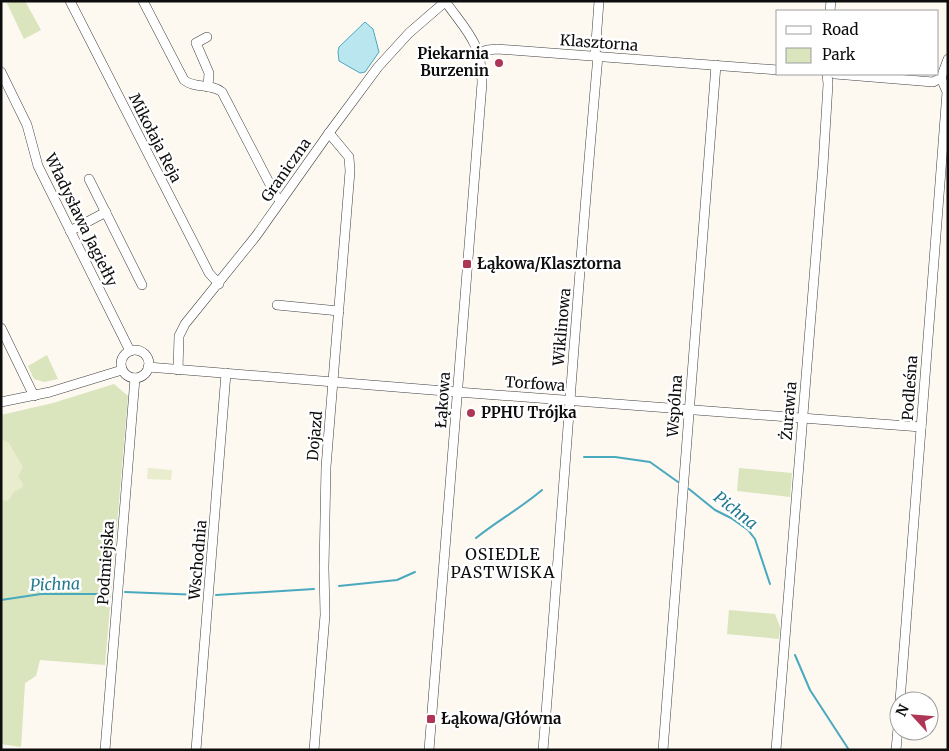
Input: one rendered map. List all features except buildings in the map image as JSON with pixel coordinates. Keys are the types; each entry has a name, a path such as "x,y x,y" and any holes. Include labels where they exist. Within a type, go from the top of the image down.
{"street":[{"name":"Mikołaja Reja","path":"70,1 209,273 219,284"},
{"path":"144,1 181,77 192,85 217,88 222,92 276,196 281,201"},
{"name":"Graniczna","path":"178,370 181,330 219,284 392,50 446,1"},
{"path":"446,1 475,42 479,52"},
{"name":"Wiklinowa","path":"543,750 599,1"},
{"path":"207,37 196,43 209,73 208,87"},
{"name":"Klasztorna","path":"479,52 497,49 776,70"},
{"name":"Łąkowa","path":"429,750 482,83 482,67 479,52"},
{"path":"847,75 933,82 942,78 948,59"},
{"name":"Wspólna","path":"663,750 716,65"},
{"name":"Władysława Jagiełły","path":"1,72 27,126 38,166 130,351"},
{"name":"Żurawia","path":"776,750 822,166 827,75"},
{"name":"Podleśna","path":"901,691 947,92 942,78"},
{"name":"Dojazd","path":"314,750 325,615 326,467 350,163 345,150 329,133"},
{"path":"89,180 142,285"},
{"path":"70,231 106,212"},
{"path":"938,214 948,215"},
{"path":"277,305 339,311"},
{"path":"1,328 34,396"},
{"path":"138,350 145,355 148,367 144,375 135,378 127,376 122,370 121,361 126,353 138,350"},
{"name":"Torfowa","path":"148,367 921,427"},
{"path":"1,402 34,396 122,370"},
{"name":"Wschodnia","path":"196,750 226,373"},
{"name":"Podmiejska","path":"105,750 135,378"}],"green space":[{"path":"6,1 25,1 41,30 24,39"},
{"path":"47,355 58,379 44,382 34,379 28,366"},
{"path":"114,384 128,396 105,665 40,660 36,676 25,683 21,747 1,744 1,415 53,403"},
{"path":"1,440 9,443 23,467 18,477 23,483 23,487 14,492 9,500 5,501 1,499"},
{"path":"148,468 172,470 171,480 147,479"},
{"path":"739,468 792,473 790,497 737,491"},
{"path":"729,610 775,614 780,627 779,639 727,634"}],"water":[{"path":"365,22 373,29 379,52 365,72 360,73 339,61 338,52 339,47"}],"waterway":[{"name":"Pichna","path":"584,457 615,457 650,462 678,482"},
{"name":"Pichna","path":"689,489 715,510 748,530 755,539 770,584"},
{"name":"Pichna","path":"476,538 542,490"},
{"name":"Pichna","path":"339,586 397,580 415,572"},
{"name":"Pichna","path":"216,595 314,589"},
{"name":"Pichna","path":"125,592 201,595"},
{"name":"Pichna","path":"1,600 41,594 109,594"},
{"name":"Pichna","path":"795,655 810,690 849,750"}],"place":[{"name":"Piekarnia Burzenin","path":"499,63"},
{"name":"Łąkowa/Klasztorna","path":"467,264"},
{"name":"PPHU Trójka","path":"471,413"},
{"name":"Łąkowa/Główna","path":"431,719"}],"district":[{"name":"OSIEDLE PASTWISKA","path":"503,563"}]}
